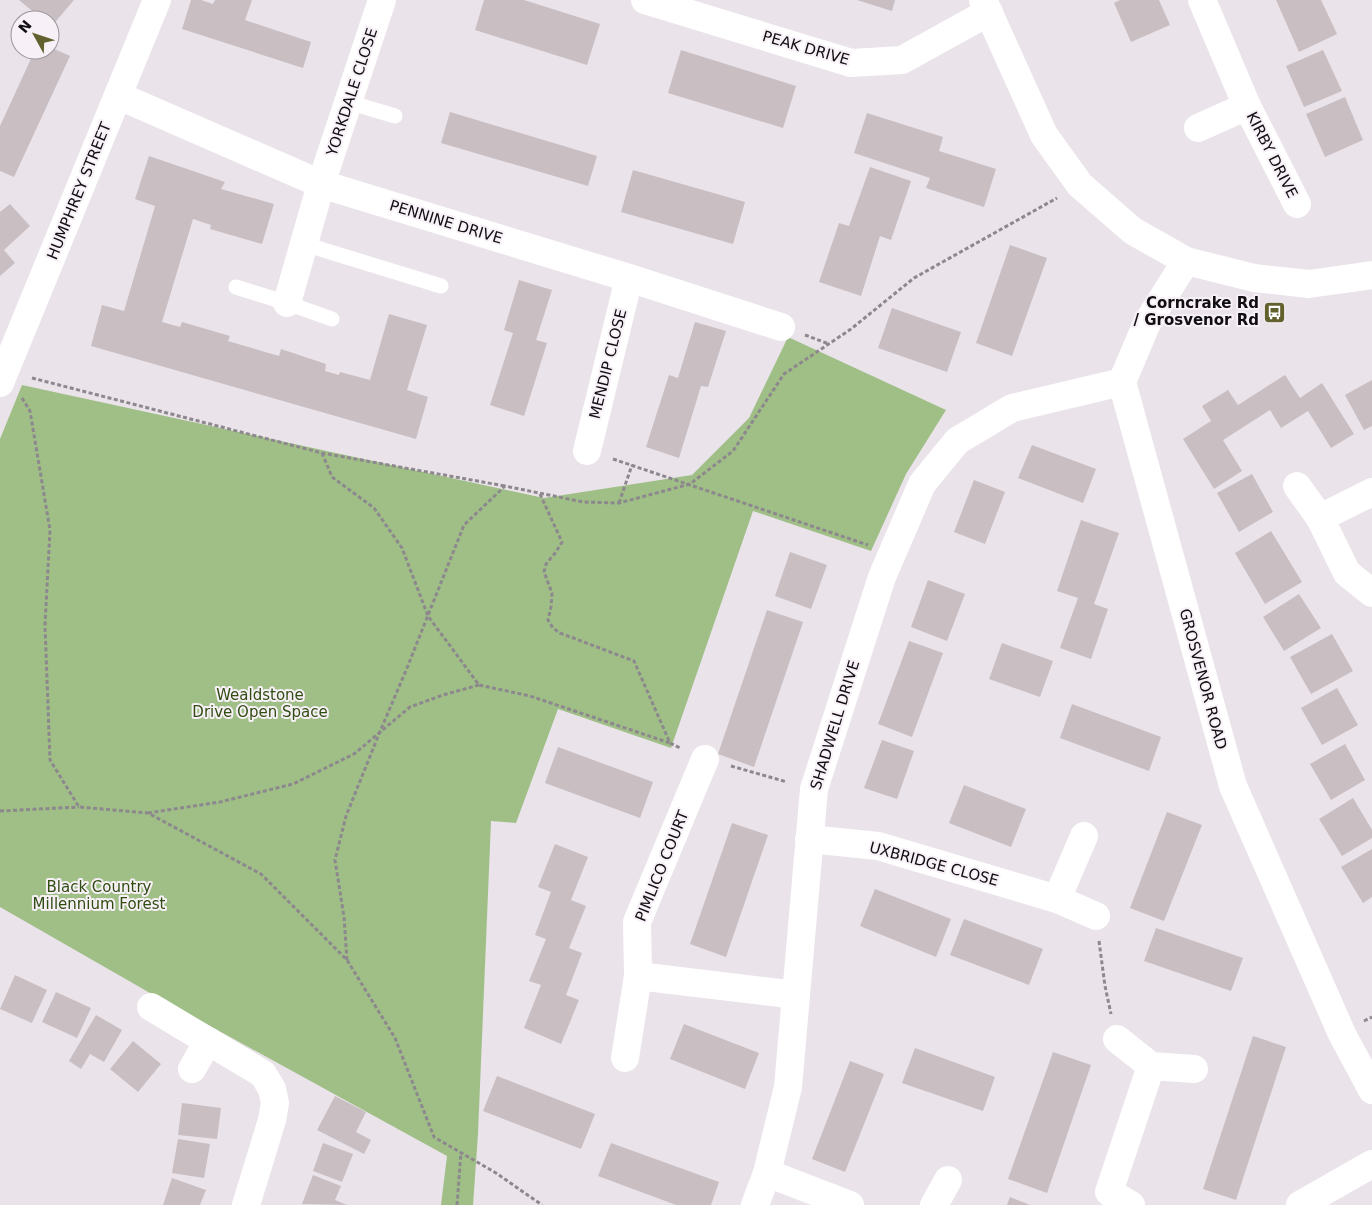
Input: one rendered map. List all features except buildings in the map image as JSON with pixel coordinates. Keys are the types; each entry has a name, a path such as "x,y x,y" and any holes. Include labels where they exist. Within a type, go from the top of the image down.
{"street":[{"name":"HUMPHREY STREET","path":"2,377 157,0"},
{"name":"YORKDALE CLOSE","path":"287,303 322,184 382,0"},
{"name":"PEAK DRIVE","path":"645,0 851,63 902,60 986,6"},
{"name":"KIRBY DRIVE","path":"1202,0 1248,106 1297,204"},
{"path":"986,6 1044,135 1080,185 1133,231 1186,261 1254,278 1309,284 1372,274"},
{"name":"PENNINE DRIVE","path":"119,96 322,184 629,278 781,327"},
{"name":"KIRBY DRIVE","path":"1198,128 1248,106"},
{"path":"1122,382 1147,323 1186,261"},
{"name":"MENDIP CLOSE","path":"587,451 629,278"},
{"name":"SHADWELL DRIVE","path":"755,1205 767,1173 788,1087 814,789 882,577 922,484 957,442 1012,408 1122,382"},
{"name":"GROSVENOR ROAD","path":"1122,382 1233,786 1342,1034 1372,1090"},
{"path":"1297,486 1320,518 1347,573 1372,593"},
{"path":"1320,518 1372,492"},
{"name":"PIMLICO COURT","path":"625,1058 638,976 637,922 705,759"},
{"path":"1058,899 1084,836"},
{"name":"UXBRIDGE CLOSE","path":"809,839 878,846 1058,899 1096,916"},
{"path":"638,976 796,996"},
{"path":"151,1007 263,1074 272,1089 275,1103 272,1120 246,1205"},
{"path":"1117,1039 1150,1066 1194,1069"},
{"path":"192,1069 208,1041"},
{"path":"1131,1205 1109,1192 1150,1066"},
{"path":"1300,1205 1372,1164"},
{"path":"767,1173 850,1205"},
{"path":"934,1205 948,1180"}],"lane":[{"path":"348,102 395,116"},
{"path":"304,244 441,286"},
{"path":"236,287 332,319"}],"path":[{"path":"2,377 322,453 583,502 619,503 690,484 733,450 784,374 850,329 914,278 1080,185"},
{"path":"2,377 30,411 50,530 46,626 50,760 79,807"},
{"path":"587,451 892,553"},
{"path":"322,453 332,477 374,508 402,548 428,616 479,685"},
{"path":"619,503 632,465"},
{"path":"347,960 344,917 335,860 346,816 464,526 505,486"},
{"path":"540,493 562,542 546,564 544,572 552,594 548,620 553,628 560,632 634,661 670,743"},
{"path":"0,811 79,807 148,813 220,802 293,784 354,754 410,707 479,685 530,696 670,743 705,759 814,789"},
{"path":"148,813 262,874 347,960 395,1038 434,1138 496,1173 542,1205"},
{"path":"1096,916 1105,986 1117,1039"},
{"path":"457,1205 461,1152"}],"green space":[{"name":"Wealdstone Drive Open Space","path":"788,337 946,410 906,474 871,551 753,511 671,748 558,709 516,823 491,821 478,1134 473,1205 441,1205 447,1156 150,993 0,907 0,439 22,385 544,498 692,475 749,418"}],"place":[{"name":"Corncrake Rd / Grosvenor Rd","path":"1275,312"}],"park label":[{"name":"Black Country Millennium Forest","path":"99,896"}]}
